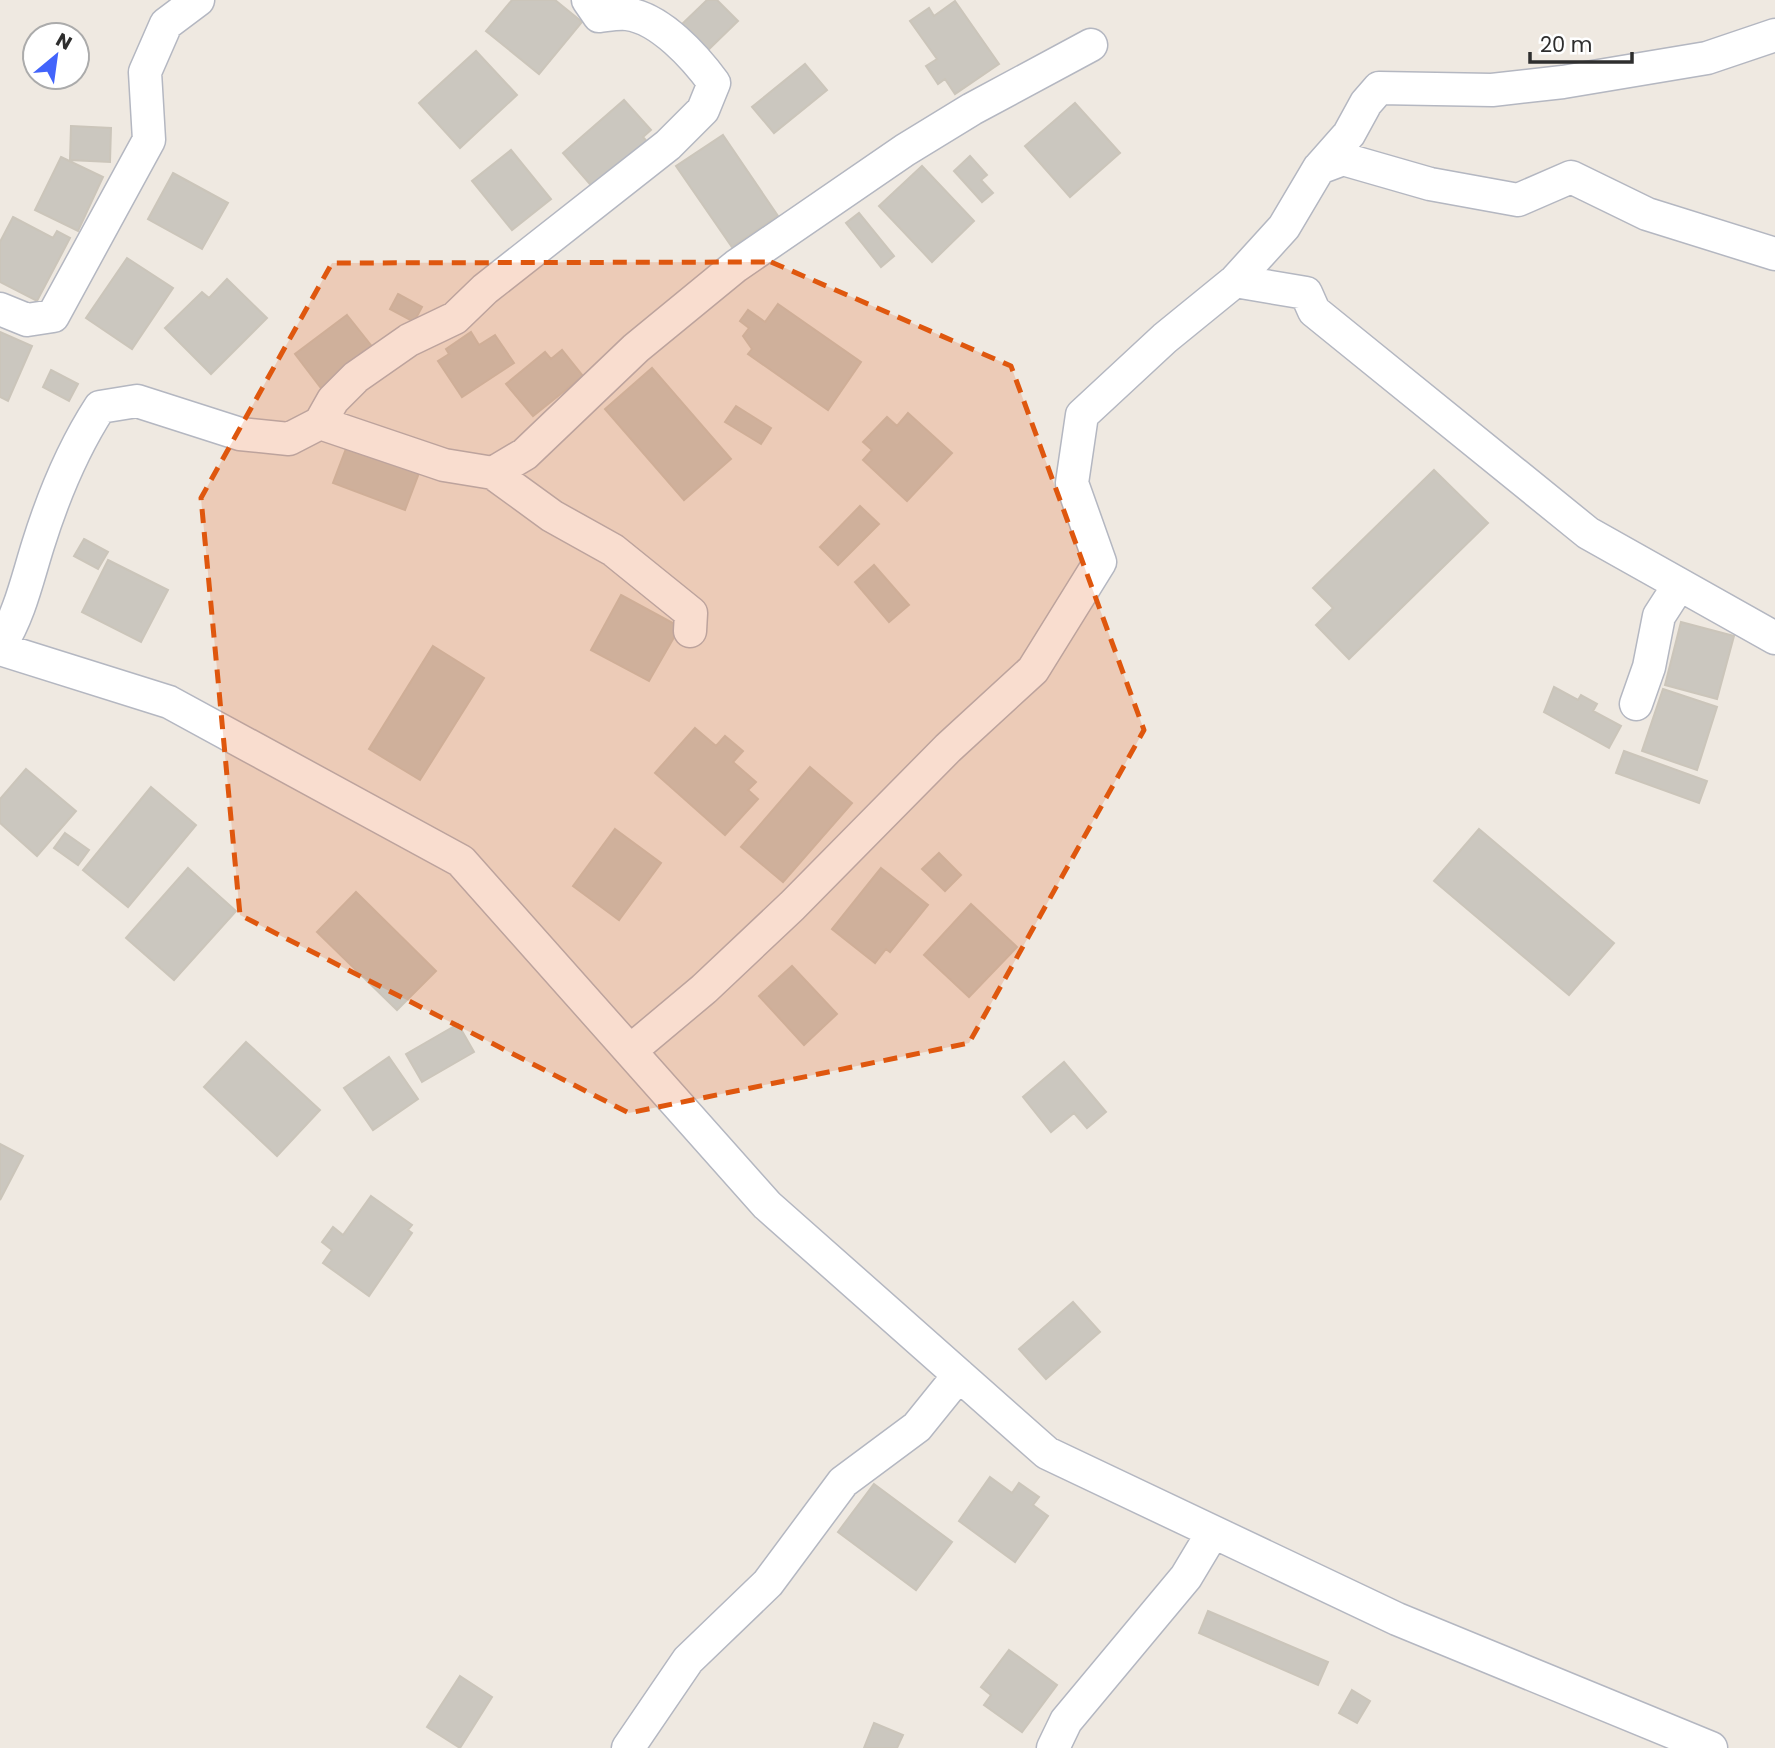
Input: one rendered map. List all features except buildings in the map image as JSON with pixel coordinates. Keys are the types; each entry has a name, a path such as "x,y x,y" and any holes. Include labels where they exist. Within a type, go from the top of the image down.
{"street":[{"path":"0,309 27,320 53,316 149,140 145,72 166,24 198,0"},
{"path":"588,0 599,16 628,14 662,30 694,56 714,82 703,110 668,145 485,289 455,318 409,340 356,377 334,400 320,423 289,439 240,434 137,401 100,407 82,434 60,484 14,623 0,648 169,702 461,861 767,1205 1047,1453 1397,1619 1711,1748"},
{"path":"630,1051 704,989 792,906 948,748 1033,670 1100,562 1072,483 1082,415 1165,338 1235,281 1284,228 1319,168 1349,134 1366,103 1380,88 1492,89 1563,82 1707,58 1775,35"},
{"path":"493,473 525,454 636,348 737,266 905,150 972,109 1091,45"},
{"path":"1319,168 1343,159 1430,184 1518,200 1571,177 1647,214 1775,254"},
{"path":"1235,281 1306,293 1314,311 1588,533 1775,638"},
{"path":"320,423 444,465 493,473 552,516 613,550 691,613 690,631"},
{"path":"1636,704 1649,667 1659,616 1679,585"},
{"path":"628,1748 688,1660 768,1583 843,1482 917,1427 960,1375"},
{"path":"1053,1748 1066,1721 1186,1577 1213,1532"}],"highlighted area":[{"path":"771,262 1011,366 1144,730 969,1043 629,1113 240,915 201,498 332,263"}]}
